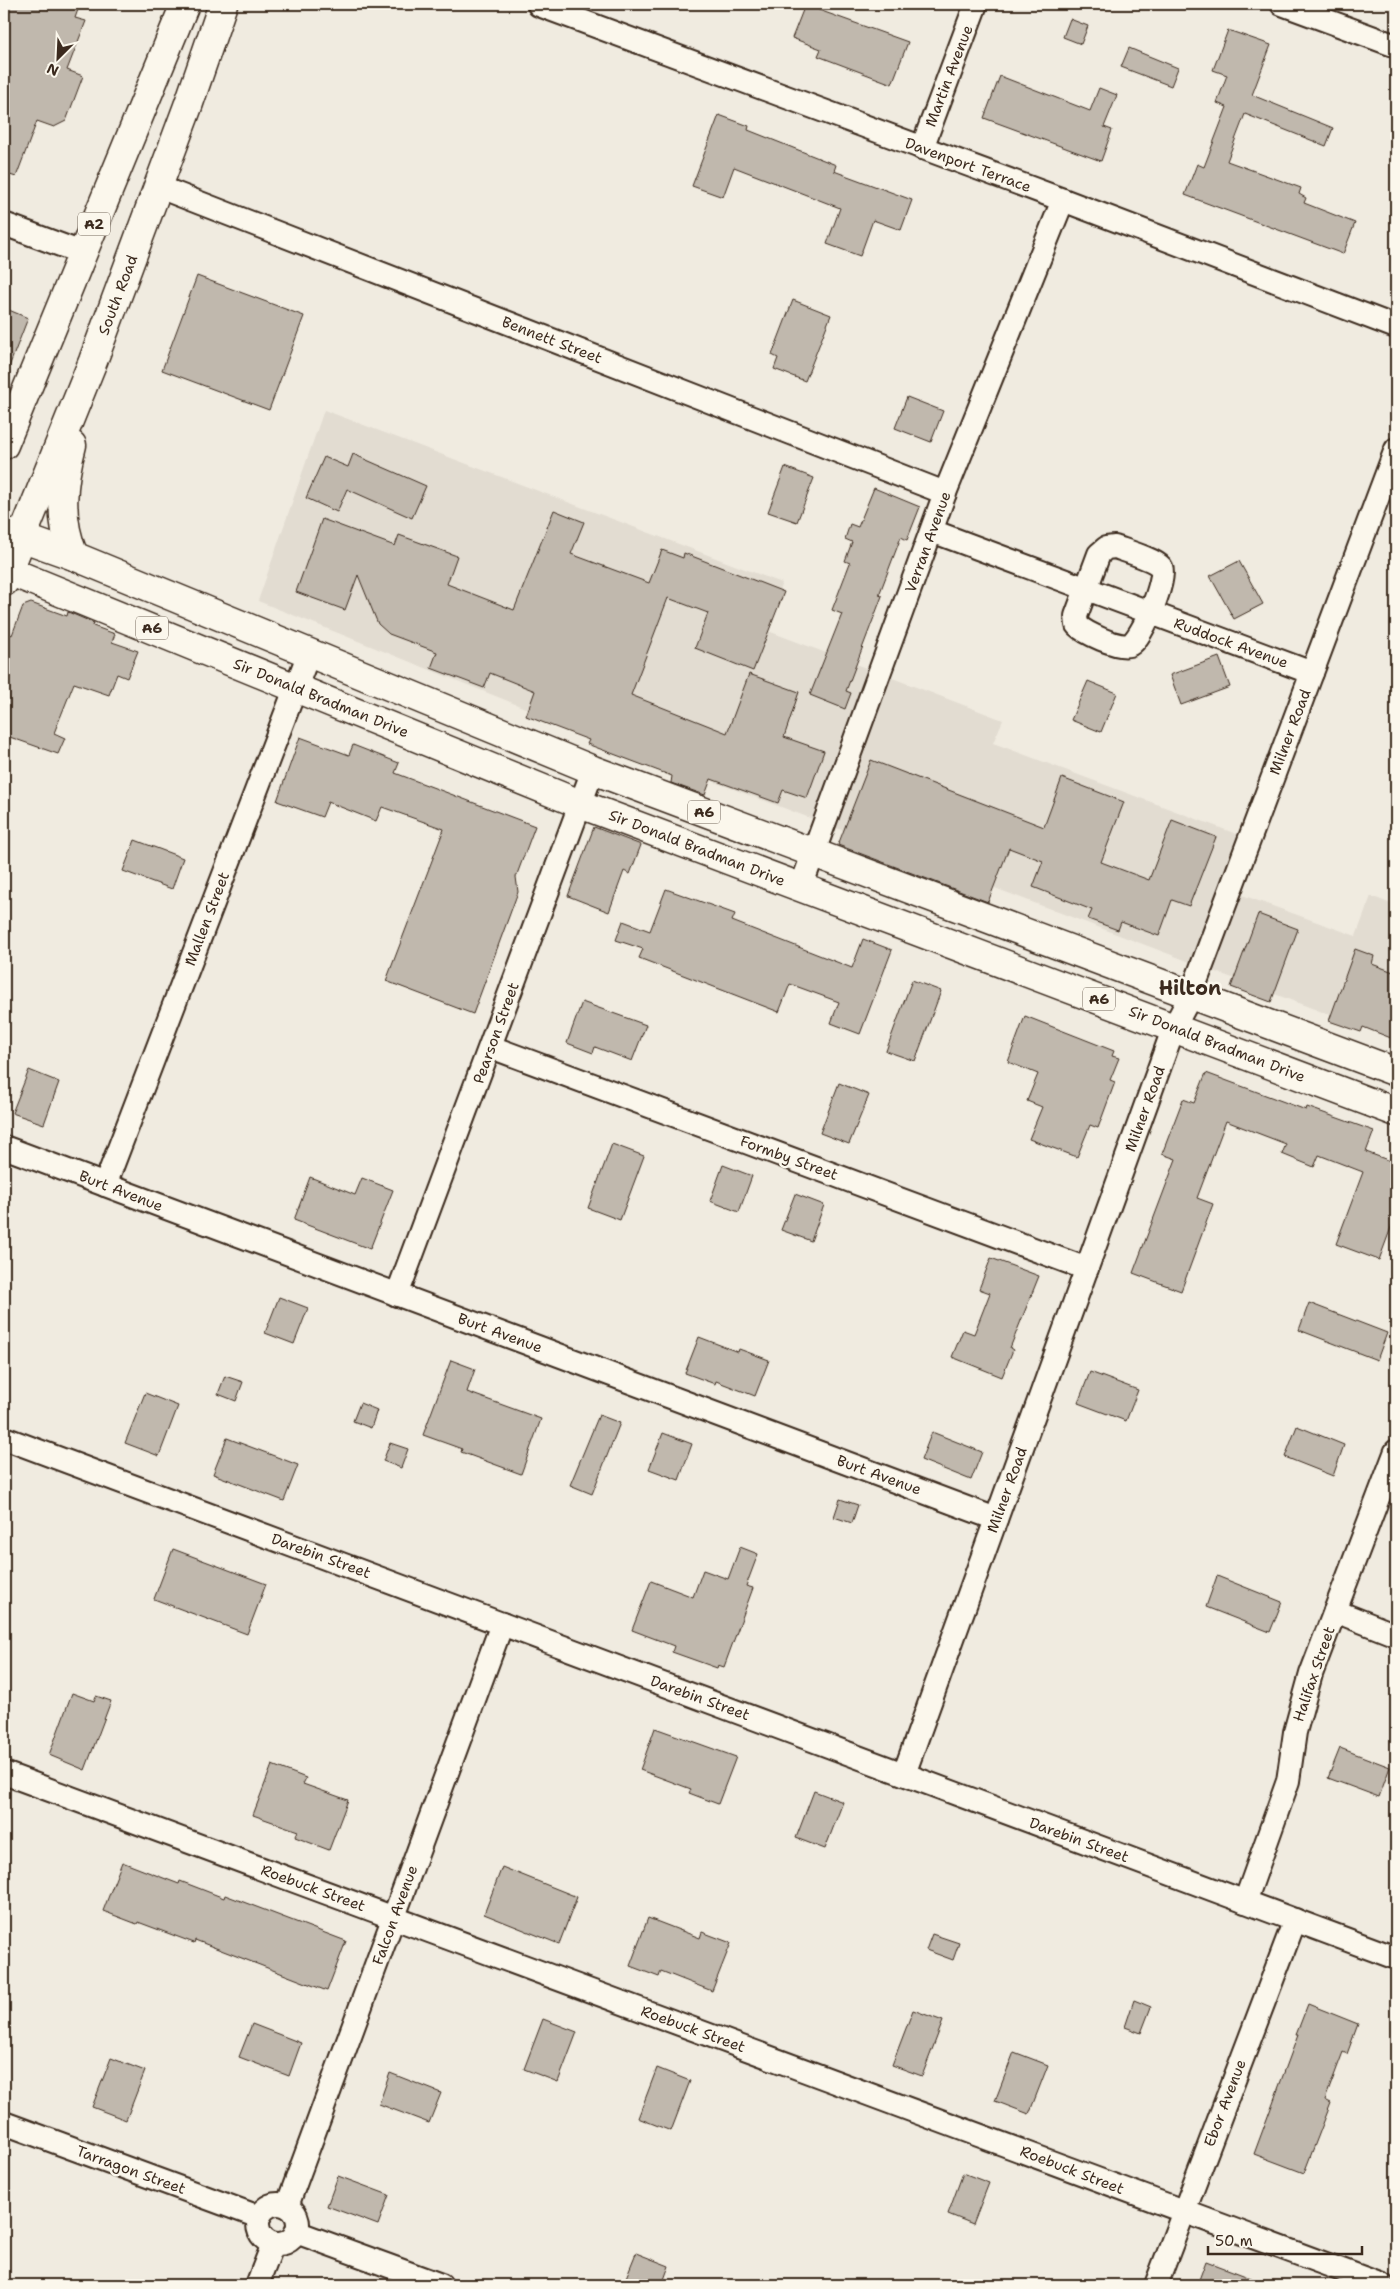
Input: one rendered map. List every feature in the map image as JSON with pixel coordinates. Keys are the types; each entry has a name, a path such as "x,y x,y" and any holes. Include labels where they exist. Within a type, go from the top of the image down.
{"main road":[{"name":"A2","path":"4,445 185,4"},
{"name":"South Road","path":"5,574 12,534 94,361 159,187 224,4"},
{"path":"74,556 65,536 64,526 66,469 94,361"},
{"name":"A6","path":"12,534 74,556 593,770 1396,1072"},
{"name":"Sir Donald Bradman Drive","path":"5,574 295,687 580,804 1396,1112"}],"street":[{"name":"Martin Avenue","path":"922,148 976,4"},
{"path":"1282,4 1396,46"},
{"name":"Davenport Terrace","path":"539,5 1063,200 1396,327"},
{"name":"Bennett Street","path":"159,187 945,493"},
{"name":"Verran Avenue","path":"801,887 945,493 1063,200"},
{"path":"4,224 82,253"},
{"name":"Milner Road","path":"904,1774 1174,1027 1191,995 1396,448"},
{"name":"Ruddock Avenue","path":"932,531 1312,673"},
{"path":"1115,547 1153,562 1161,567 1164,575 1138,639 1130,645 1120,645 1084,632 1076,625 1076,616 1087,588 1099,554 1106,548 1115,547"},
{"name":"Mallen Street","path":"105,1185 309,653"},
{"name":"Pearson Street","path":"397,1295 593,770"},
{"name":"Formby Street","path":"491,1047 1087,1269"},
{"name":"Burt Avenue","path":"4,1147 996,1519"},
{"name":"Darebin Street","path":"4,1438 1396,1958"},
{"name":"Halifax Street","path":"1245,1902 1288,1781 1297,1724 1311,1674 1396,1451"},
{"path":"1335,1611 1396,1634"},
{"name":"Falcon Avenue","path":"287,2206 502,1624"},
{"name":"Roebuck Street","path":"4,1773 1382,2285"},
{"name":"Ebor Avenue","path":"1156,2285 1295,1920"},
{"name":"Tarragon Street","path":"4,2123 259,2217"},
{"path":"271,2205 287,2206 296,2216 298,2224 296,2232 285,2243 273,2244 264,2239 260,2233 259,2217 271,2205"},
{"path":"296,2232 440,2285"},
{"path":"257,2285 273,2244"}],"shaded area":[{"path":"324,410 782,583 763,629 1003,720 993,743 1250,839 1231,891 1356,936 1371,896 1396,906 1396,1040 625,748 258,601"}],"building":[{"path":"4,4 80,4 75,18 86,21 67,70 83,76 66,121 54,127 37,121 16,177 4,173"},
{"path":"805,5 908,42 892,84 818,56 821,49 792,38"},
{"path":"1070,19 1088,26 1081,44 1063,37"},
{"path":"1228,30 1271,45 1252,95 1333,128 1326,146 1245,114 1227,161 1301,188 1299,194 1306,198 1304,203 1355,223 1343,254 1185,195 1197,164 1204,167 1227,107 1217,103 1227,75 1213,70"},
{"path":"1129,48 1178,68 1171,86 1121,67"},
{"path":"1000,76 1090,111 1099,88 1117,95 1104,127 1112,130 1101,161 984,118"},
{"path":"719,115 749,126 748,130 836,165 834,171 912,200 901,230 873,220 860,256 827,244 840,208 734,167 723,197 692,186"},
{"path":"197,276 304,316 269,410 162,370"},
{"path":"793,300 831,315 805,381 774,369 778,358 772,355"},
{"path":"4,308 28,318 5,377 4,377"},
{"path":"907,397 943,411 931,442 895,428"},
{"path":"353,454 426,486 412,518 347,489 337,512 306,498 324,457 348,467"},
{"path":"785,467 814,478 797,522 768,512"},
{"path":"874,488 920,507 907,540 901,537 879,595 882,596 846,691 851,693 845,709 810,695 842,614 832,610 850,563 845,561 852,542 845,539 850,524 858,527"},
{"path":"554,510 584,522 571,554 649,583 662,550 683,558 684,553 784,592 753,671 695,648 708,613 668,598 631,695 727,733 749,674 799,692 784,737 824,751 807,798 783,790 778,803 711,779 705,795 671,783 672,776 587,744 589,740 526,716 535,691 490,673 484,688 431,668 437,652 389,634 378,624 358,575 345,610 296,592 322,519 395,546 399,535 457,556 447,584 514,610"},
{"path":"1239,561 1263,604 1234,619 1210,576"},
{"path":"31,603 67,616 68,612 94,623 93,626 115,634 112,642 138,651 127,678 117,674 109,695 74,683 54,733 65,738 58,754 4,735 4,631 12,635 23,606"},
{"path":"1219,657 1230,687 1181,705 1170,675"},
{"path":"1088,681 1117,693 1101,732 1071,720"},
{"path":"300,737 349,755 353,745 399,763 395,773 535,826 516,877 518,892 473,1014 386,981 444,829 382,807 376,821 328,802 322,817 277,801"},
{"path":"871,760 1044,827 1062,778 1124,802 1101,862 1149,880 1172,820 1216,837 1189,906 1172,900 1159,936 1121,922 1118,930 1088,919 1092,910 1033,887 1043,861 1009,848 988,902 838,845"},
{"path":"594,827 641,845 630,874 624,871 609,912 568,896"},
{"path":"135,840 183,858 172,889 123,871"},
{"path":"666,889 735,914 732,921 852,968 863,939 892,950 860,1034 831,1023 839,1002 790,984 779,1012 639,958 643,949 616,940 623,921 650,931"},
{"path":"1258,914 1298,929 1271,1002 1231,987"},
{"path":"1355,949 1374,956 1372,964 1396,973 1396,1040 1363,1027 1361,1032 1329,1021"},
{"path":"912,980 941,991 915,1061 886,1051"},
{"path":"582,1002 646,1025 632,1061 595,1047 593,1053 567,1043"},
{"path":"1025,1016 1114,1051 1112,1056 1119,1058 1110,1080 1115,1082 1098,1128 1090,1125 1077,1157 1029,1139 1042,1107 1027,1101 1038,1074 1008,1062"},
{"path":"29,1070 59,1082 44,1124 12,1113"},
{"path":"1206,1073 1306,1110 1307,1107 1374,1131 1366,1152 1396,1163 1396,1227 1392,1225 1379,1260 1336,1244 1363,1172 1319,1155 1314,1167 1282,1154 1286,1144 1226,1121 1197,1198 1213,1204 1181,1291 1133,1273 1176,1159 1162,1154 1183,1099 1194,1103"},
{"path":"839,1083 869,1095 849,1144 820,1133"},
{"path":"612,1144 644,1156 620,1220 588,1208"},
{"path":"723,1165 752,1176 739,1212 710,1201"},
{"path":"310,1177 355,1195 362,1178 393,1190 370,1249 294,1220"},
{"path":"795,1194 824,1205 811,1241 781,1230"},
{"path":"991,1258 1039,1276 1010,1348 1013,1350 1002,1377 952,1357 963,1330 974,1334 990,1293 979,1289"},
{"path":"279,1297 308,1308 294,1344 265,1333"},
{"path":"1309,1303 1387,1333 1377,1360 1299,1330"},
{"path":"699,1337 738,1352 739,1349 769,1360 755,1396 716,1381 715,1384 685,1373"},
{"path":"451,1360 475,1369 467,1392 541,1419 521,1474 461,1452 462,1449 423,1435"},
{"path":"1090,1372 1138,1390 1126,1421 1078,1403"},
{"path":"225,1376 243,1382 236,1401 218,1394"},
{"path":"145,1393 178,1406 159,1456 125,1443"},
{"path":"360,1403 377,1410 371,1428 353,1421"},
{"path":"599,1415 620,1423 592,1494 570,1485"},
{"path":"1297,1426 1344,1445 1333,1476 1285,1457"},
{"path":"932,1432 982,1452 971,1480 921,1460"},
{"path":"663,1433 692,1444 679,1480 649,1469"},
{"path":"227,1438 298,1465 284,1501 213,1474"},
{"path":"390,1443 408,1449 401,1468 383,1461"},
{"path":"840,1499 858,1505 852,1523 834,1517"},
{"path":"740,1547 758,1554 746,1586 753,1588 724,1667 718,1665 717,1668 672,1652 674,1646 632,1630 651,1581 693,1597 703,1570 728,1579"},
{"path":"173,1549 266,1584 247,1634 154,1599"},
{"path":"1217,1576 1282,1602 1270,1632 1206,1607"},
{"path":"72,1693 94,1701 96,1696 111,1701 85,1770 49,1755"},
{"path":"655,1728 736,1757 718,1804 689,1793 691,1789 640,1770"},
{"path":"1340,1748 1390,1767 1379,1797 1328,1778"},
{"path":"272,1765 306,1778 303,1784 348,1800 329,1850 295,1837 298,1831 253,1815"},
{"path":"814,1791 843,1802 825,1849 796,1838"},
{"path":"122,1862 179,1884 180,1881 224,1898 225,1895 346,1941 327,1991 195,1940 194,1943 103,1911"},
{"path":"502,1867 577,1897 559,1944 484,1914"},
{"path":"648,1918 700,1938 702,1932 731,1943 712,1991 661,1971 659,1977 630,1966"},
{"path":"932,1934 959,1943 953,1960 926,1950"},
{"path":"1134,2000 1151,2007 1141,2033 1125,2027"},
{"path":"1308,2004 1358,2024 1347,2054 1343,2052 1325,2100 1331,2103 1304,2173 1254,2154"},
{"path":"913,2010 943,2021 922,2076 892,2065"},
{"path":"543,2019 577,2032 558,2082 524,2069"},
{"path":"252,2024 301,2043 289,2076 239,2057"},
{"path":"1014,2052 1048,2065 1029,2114 995,2101"},
{"path":"111,2058 145,2071 126,2120 92,2107"},
{"path":"657,2068 690,2081 671,2131 638,2118"},
{"path":"390,2073 441,2093 429,2123 379,2104"},
{"path":"963,2173 989,2183 973,2224 948,2214"},
{"path":"338,2176 389,2195 378,2225 327,2206"},
{"path":"636,2253 669,2266 662,2285 623,2285"},
{"path":"1206,2261 1267,2284 1267,2285 1197,2285"}],"district":[{"name":"Hilton","path":"1190,988"}]}
